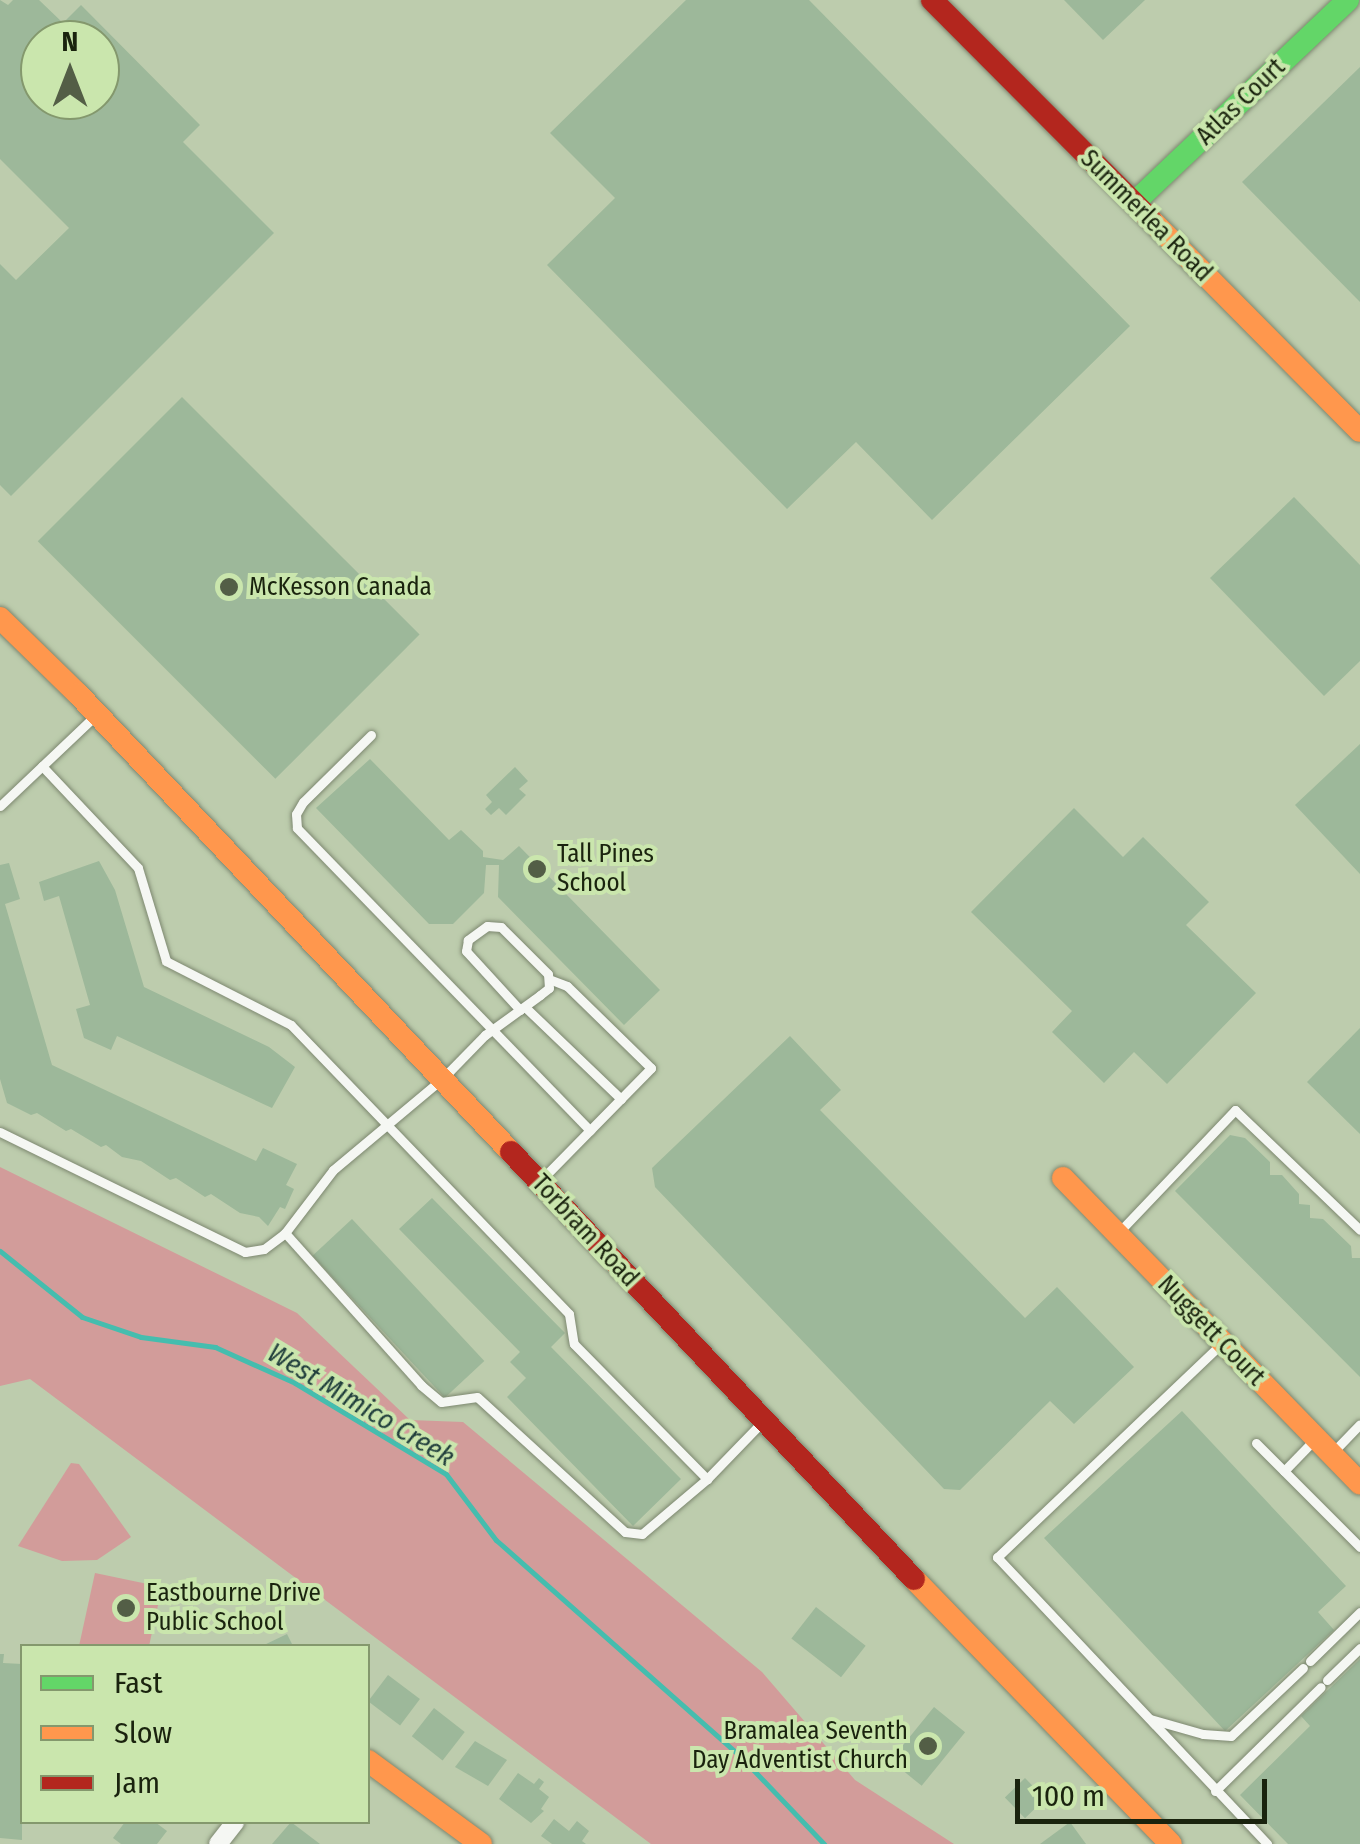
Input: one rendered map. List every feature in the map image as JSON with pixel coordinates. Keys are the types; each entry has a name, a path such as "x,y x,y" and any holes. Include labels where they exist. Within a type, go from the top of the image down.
{"main road":[{"name":"Summerlea Road","path":"932,0 1360,431"},
{"name":"Atlas Court","path":"1134,203 1348,0"},
{"name":"Torbram Road","path":"0,618 97,714 1171,1844"},
{"name":"Nuggett Court","path":"1063,1178 1360,1483"},
{"path":"370,1761 481,1844"}],"street":[{"path":"218,1844 233,1824"}],"lane":[{"path":"0,806 97,714"},
{"path":"371,735 303,802 296,814 297,828 590,1130"},
{"path":"42,766 138,868 166,961 291,1025 569,1314 574,1344 706,1479"},
{"path":"539,1182 621,1100 651,1068 567,986 550,980 496,924 468,940 466,950 472,961 621,1100"},
{"path":"0,1132 245,1252 264,1249 285,1232 333,1170 442,1079 492,1030 548,988 550,980"},
{"path":"1116,1234 1235,1110 1360,1230"},
{"path":"285,1232 421,1385 441,1402 478,1397 625,1532 642,1534 706,1479 764,1420"},
{"path":"1222,1343 997,1556 1267,1844"},
{"path":"1284,1471 1360,1424"},
{"path":"1256,1443 1360,1547"},
{"path":"1148,1718 1203,1734 1231,1736 1360,1612"},
{"path":"1215,1790 1360,1648"}],"shaded area":[{"path":"0,1167 297,1313 410,1420 463,1422 762,1672 855,1780 954,1844 651,1844 30,1379 0,1386"},
{"path":"71,1463 79,1464 131,1537 97,1560 62,1561 18,1546"},
{"path":"95,1573 162,1587 149,1644 79,1644"}],"building":[{"path":"0,0 8,5 13,0 39,0 60,20 20,20 20,120 120,120 120,44 200,125 183,142 274,233 11,496 0,485 0,264 16,280 69,228 0,159"},
{"path":"686,0 809,0 1130,326 932,520 856,442 787,509 547,265 615,198 550,133"},
{"path":"1064,0 1145,0 1103,40"},
{"path":"81,5 96,20 66,20"},
{"path":"1360,67 1360,302 1242,182"},
{"name":"McKesson Canada","path":"182,397 420,635 275,779 38,541"},
{"path":"1294,497 1360,565 1360,661 1324,696 1210,578"},
{"path":"1360,744 1360,874 1295,805"},
{"path":"370,759 449,840 461,830 483,851 483,857 503,860 519,846 660,990 624,1025 498,897 499,865 486,865 484,893 453,924 429,924 316,808"},
{"path":"515,767 528,781 519,789 526,795 506,815 499,808 491,815 485,809 492,802 486,795"},
{"path":"1074,808 1123,857 1143,837 1209,902 1186,925 1256,993 1167,1084 1134,1052 1104,1083 1052,1032 1072,1011 971,912"},
{"path":"99,861 115,890 144,987 269,1047 295,1067 272,1108 117,1036 111,1050 84,1038 76,1009 90,1005 59,896 44,901 39,882"},
{"path":"9,863 20,899 5,904 52,1065 256,1161 263,1148 297,1164 286,1185 294,1189 285,1209 280,1207 268,1226 259,1217 240,1213 211,1194 205,1197 141,1161 122,1157 106,1145 101,1147 37,1113 31,1115 7,1103 0,1079 0,865"},
{"path":"1360,1028 1360,1134 1307,1082"},
{"path":"790,1036 841,1090 820,1110 1025,1318 1057,1287 1134,1367 1074,1424 1050,1401 960,1490 944,1489 655,1187 652,1168"},
{"path":"1230,1135 1245,1138 1270,1162 1270,1175 1282,1175 1299,1194 1299,1204 1310,1205 1310,1218 1323,1219 1351,1246 1352,1258 1360,1258 1360,1377 1175,1191"},
{"path":"432,1198 565,1333 551,1347 681,1479 633,1526 507,1397 526,1378 510,1362 520,1352 399,1229"},
{"path":"352,1219 484,1361 445,1398 313,1256"},
{"path":"1182,1411 1346,1586 1318,1612 1334,1630 1225,1731 1044,1538"},
{"path":"816,1607 866,1646 841,1677 791,1639"},
{"path":"287,1634 292,1644 266,1644"},
{"path":"0,1654 4,1654 3,1663 20,1664 22,1840 0,1838"},
{"path":"1360,1659 1360,1844 1288,1844 1240,1795 1310,1726 1301,1716"},
{"path":"388,1675 420,1699 400,1725 370,1703"},
{"name":"Bramalea Seventh Day Adventist Church","path":"934,1707 965,1732 922,1786 891,1761"},
{"path":"434,1708 465,1732 443,1760 412,1736"},
{"path":"475,1741 507,1760 488,1786 455,1767"},
{"path":"518,1773 534,1784 539,1778 544,1782 539,1789 549,1797 541,1809 544,1811 531,1823 499,1799"},
{"path":"1025,1778 1045,1799 1025,1818 1005,1797"},
{"path":"554,1819 569,1831 577,1821 589,1831 582,1841 586,1844 552,1844 541,1836"},
{"path":"1070,1822 1086,1844 1040,1844"},
{"path":"124,1824 158,1824 167,1831 157,1844 121,1844 113,1838"},
{"path":"294,1824 320,1844 272,1844"}],"waterway":[{"name":"West Mimico Creek","path":"0,1251 82,1317 141,1337 215,1347 295,1383 446,1474 496,1540 740,1756 824,1844"}],"traffic: fast":[{"path":"1134,203 1348,0"}],"traffic: slow":[{"path":"1150,219 1360,431"},
{"path":"0,618 78,694 511,1152"},
{"path":"1063,1178 1360,1483"},
{"path":"914,1579 1171,1844"},
{"path":"370,1762 481,1844"}],"traffic: jam":[{"path":"932,0 1150,219"},
{"path":"511,1152 914,1579"}],"place":[{"name":"McKesson Canada","path":"229,587"},
{"name":"Tall Pines School","path":"537,869"},
{"name":"Eastbourne Drive Public School","path":"126,1608"},
{"name":"Bramalea Seventh Day Adventist Church","path":"928,1746"}]}
